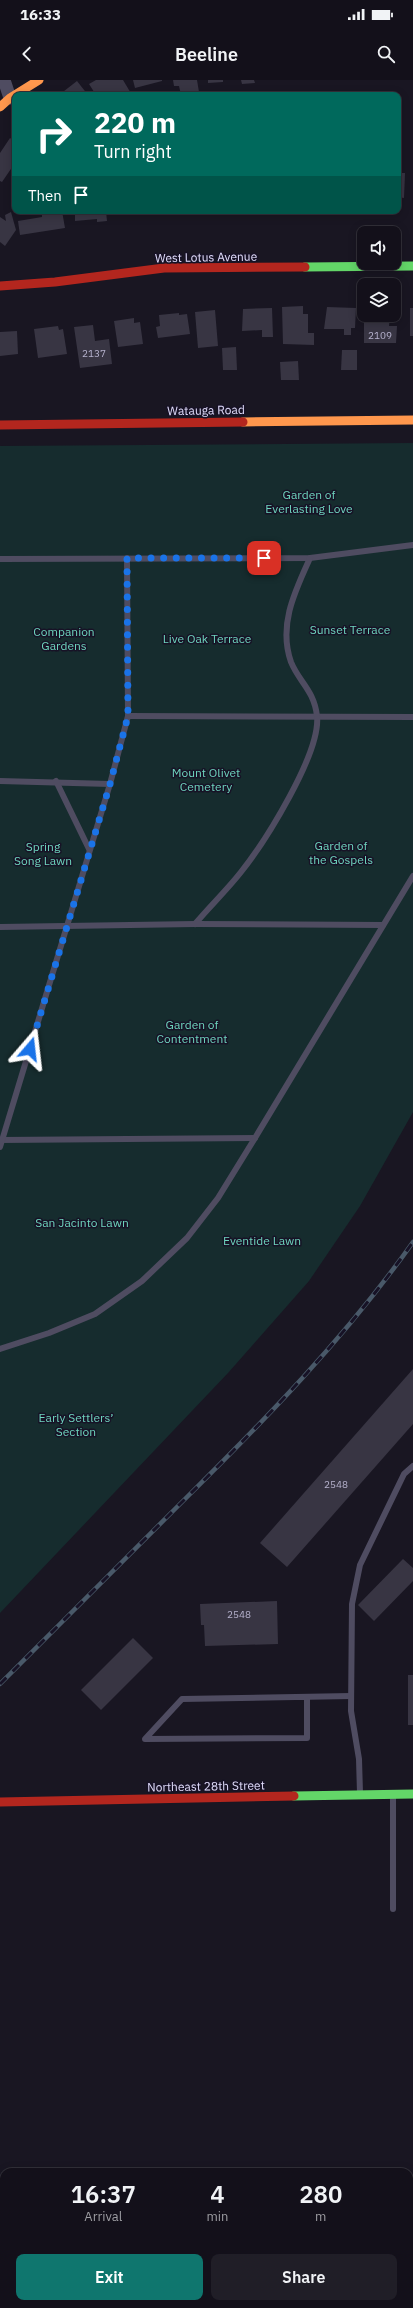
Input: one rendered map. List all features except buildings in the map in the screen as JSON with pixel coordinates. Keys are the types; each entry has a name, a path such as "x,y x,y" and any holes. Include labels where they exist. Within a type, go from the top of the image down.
{"street":[{"path":"0,107 10,98 4,80"},
{"path":"19,92 38,80"},
{"name":"West Lotus Avenue","path":"0,286 164,268 413,266"},
{"name":"Watauga Road","path":"0,425 413,420"},
{"name":"Northeast 28th Street","path":"0,1802 413,1794"}],"lane":[{"path":"0,559 310,558 355,554 413,544"},
{"path":"0,1147 89,849 110,784 128,716 127,558"},
{"path":"195,924 242,872 282,810 315,736 317,717 312,695 292,662 286,633 290,602 310,558"},
{"path":"128,716 413,717"},
{"path":"0,781 56,781 110,784"},
{"path":"56,781 89,849"},
{"path":"0,1349 49,1333 95,1314 142,1281 187,1238 218,1198 413,876"},
{"path":"0,927 195,924 383,925"},
{"path":"1,1140 255,1138"},
{"path":"360,1795 359,1759 351,1711 352,1604 360,1565 404,1474 413,1466"},
{"path":"307,1697 307,1738 145,1739 182,1699 351,1696"},
{"path":"393,1794 393,1909"}],"green space":[{"name":"Mount Olivet Cemetery","path":"413,443 413,1112 360,1206 309,1281 228,1373 0,1613 0,446"}],"railway":[{"path":"0,1684 212,1472 303,1378 360,1311 413,1242"}],"traffic: fast":[{"path":"305,267 413,266"},
{"path":"294,1796 413,1794"}],"traffic: slow":[{"path":"20,92 39,80"},
{"path":"0,107 12,97"},
{"path":"243,422 413,420"}],"traffic: jam":[{"path":"0,286 55,282 164,268 305,267"},
{"path":"0,425 243,422"},
{"path":"0,1802 294,1796"}],"route":[{"path":"30,1049 89,849 110,784 128,716 127,558 264,558"}],"park label":[{"name":"Garden of Everlasting Love","path":"309,501"},
{"name":"Sunset Terrace","path":"350,629"},
{"name":"Companion Gardens","path":"64,638"},
{"name":"Live Oak Terrace","path":"207,638"},
{"name":"Garden of the Gospels","path":"341,852"},
{"name":"Spring Song Lawn","path":"43,853"},
{"name":"Garden of Contentment","path":"192,1031"},
{"name":"San Jacinto Lawn","path":"82,1222"},
{"name":"Eventide Lawn","path":"262,1240"},
{"name":"Early Settlers’ Section","path":"76,1424"}]}
